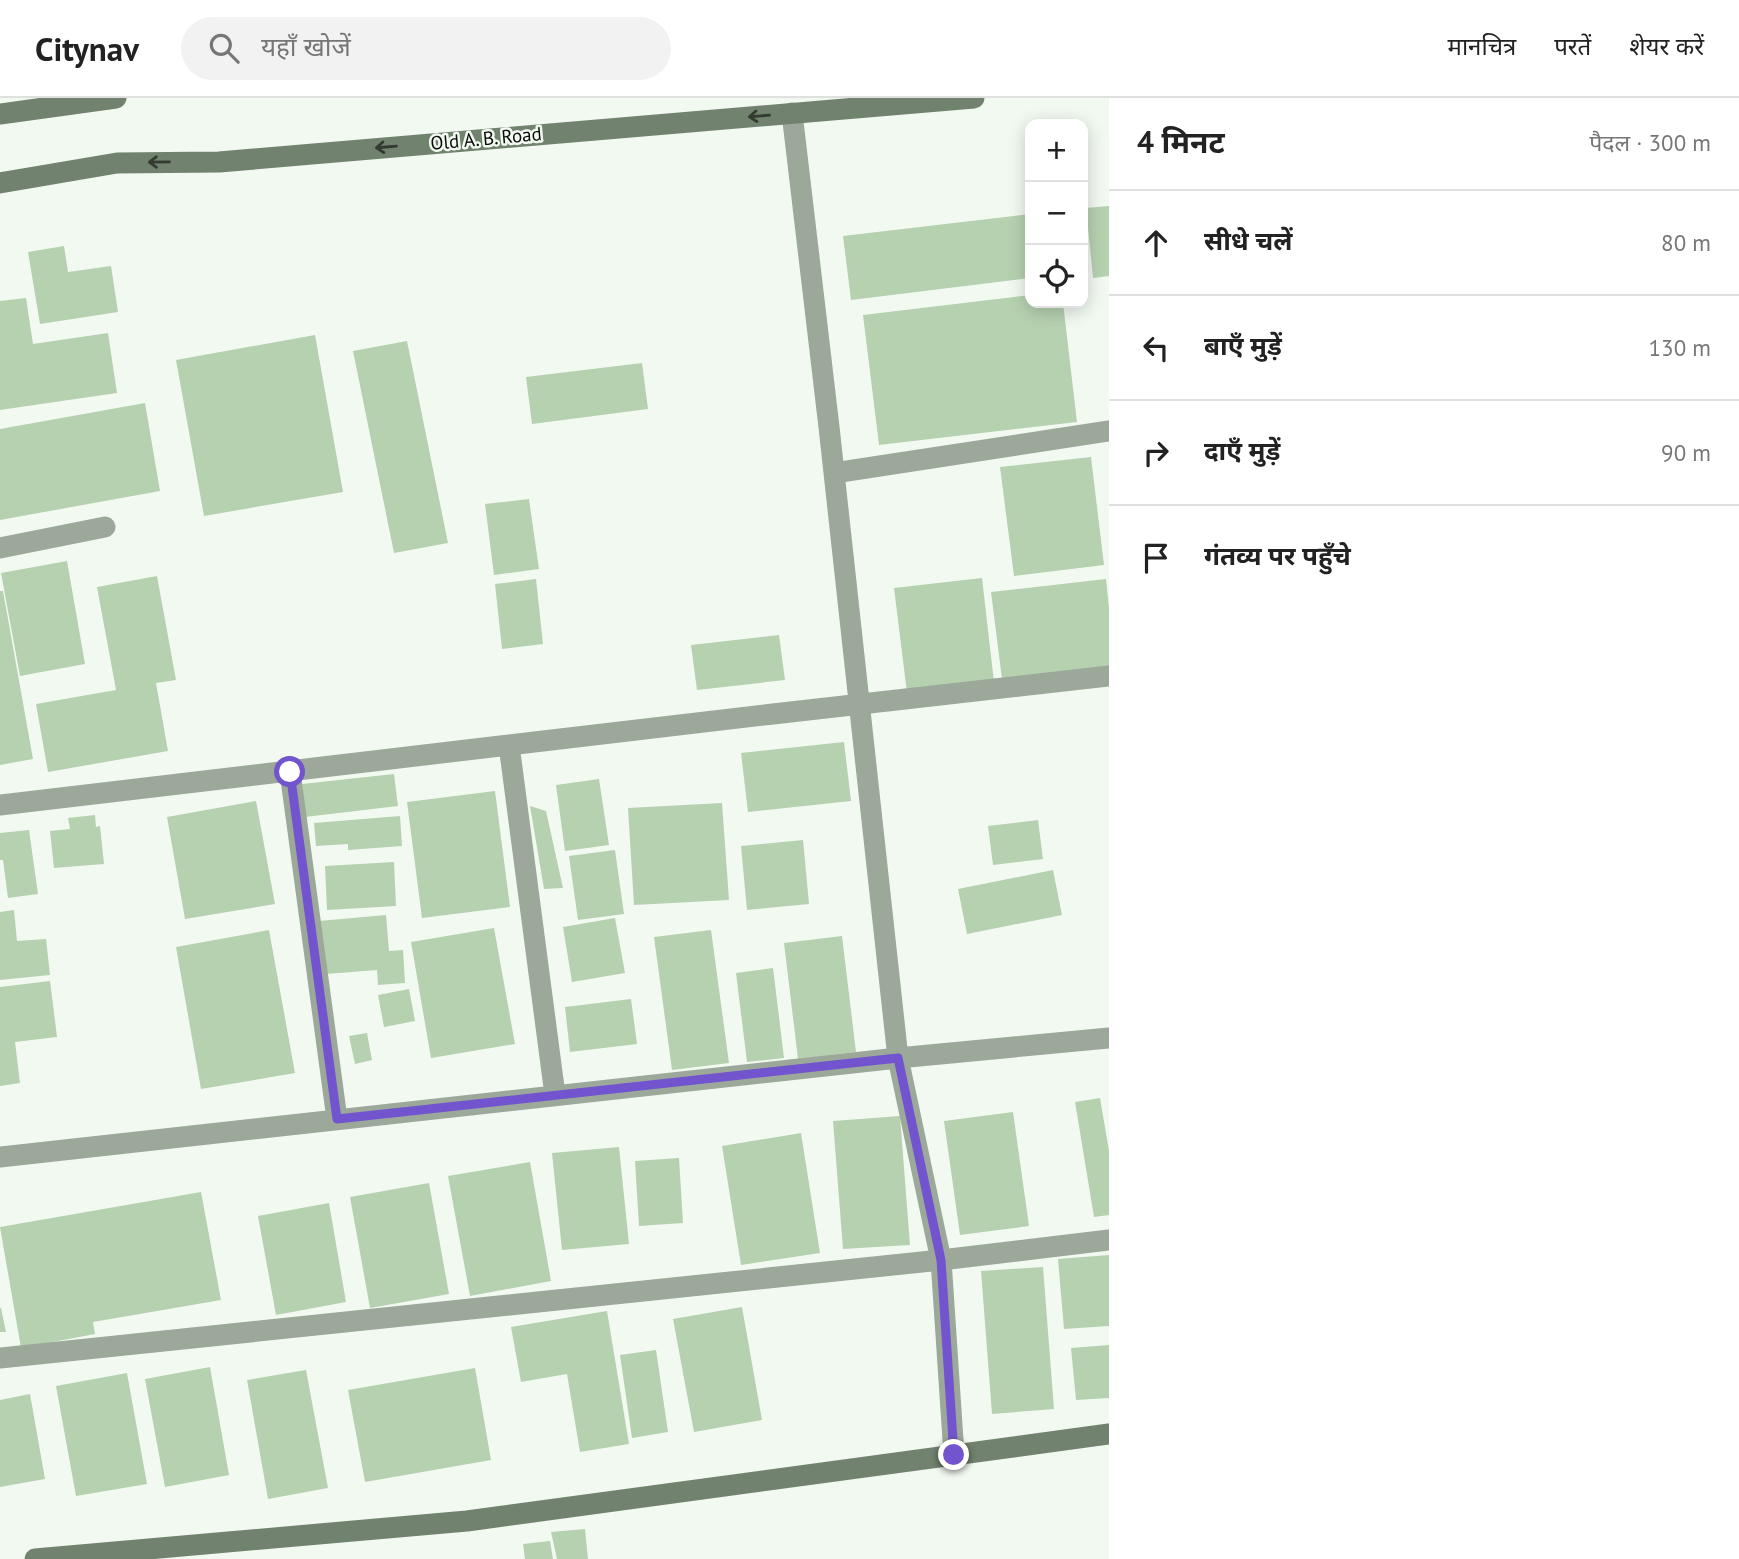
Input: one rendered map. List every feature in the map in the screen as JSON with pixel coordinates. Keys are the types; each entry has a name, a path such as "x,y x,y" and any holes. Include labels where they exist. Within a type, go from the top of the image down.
{"main road":[{"path":"0,114 116,98"},
{"name":"Old A. B. Road","path":"0,183 117,163 219,162 974,98"},
{"path":"35,1559 467,1521 1109,1434"}],"street":[{"path":"792,113 898,1058 941,1260 954,1455"},
{"path":"834,473 1109,431"},
{"path":"0,548 105,527"},
{"path":"0,805 1109,676"},
{"path":"509,745 555,1095"},
{"path":"290,772 337,1119"},
{"path":"0,1157 898,1058 1109,1038"},
{"path":"0,1358 941,1260 1109,1240"}],"building":[{"path":"1109,206 1109,276 1093,278 1088,208"},
{"path":"1025,215 1025,279 851,300 843,236"},
{"path":"64,246 68,272 111,266 118,312 40,324 28,252"},
{"path":"1025,296 1025,308 1064,308 1077,422 879,445 863,315"},
{"path":"26,298 33,344 108,333 117,393 0,410 0,301"},
{"path":"315,335 343,492 204,516 176,360"},
{"path":"407,341 448,543 394,553 353,351"},
{"path":"642,363 648,409 532,424 526,377"},
{"path":"145,403 160,491 0,520 0,429"},
{"path":"1091,457 1104,565 1014,576 1000,467"},
{"path":"529,499 539,569 494,575 485,504"},
{"path":"67,561 85,664 20,676 1,573"},
{"path":"157,576 176,680 156,683 168,751 48,772 36,704 116,690 97,587"},
{"path":"982,578 994,682 907,693 894,588"},
{"path":"536,579 543,644 502,649 495,584"},
{"path":"1106,579 1109,675 1003,687 991,592"},
{"path":"0,591 3,591 33,759 0,765"},
{"path":"779,635 785,680 697,690 691,645"},
{"path":"844,742 851,801 748,812 741,753"},
{"path":"394,774 398,806 305,817 302,784"},
{"path":"599,779 609,845 565,851 556,785"},
{"path":"495,791 510,907 422,918 407,802"},
{"path":"256,801 275,904 185,919 167,817"},
{"path":"722,803 729,900 634,905 628,808"},
{"path":"530,806 546,811 563,888 544,889"},
{"path":"95,815 96,827 100,826 104,864 54,868 50,831 70,829 68,818"},
{"path":"400,816 402,846 348,850 348,844 316,846 314,823"},
{"path":"1038,820 1043,859 993,865 988,826"},
{"path":"29,830 38,894 8,898 3,860 0,860 0,833"},
{"path":"803,840 809,904 747,910 741,846"},
{"path":"615,850 624,914 578,920 569,856"},
{"path":"394,862 396,906 327,910 325,866"},
{"path":"1053,870 1062,915 967,934 958,889"},
{"path":"14,910 17,941 46,939 50,975 0,980 0,912"},
{"path":"386,915 389,951 403,950 405,983 378,985 377,970 326,974 319,921"},
{"path":"615,918 625,973 572,982 563,927"},
{"path":"494,928 515,1044 431,1058 411,942"},
{"path":"269,930 295,1073 201,1089 176,947"},
{"path":"711,930 729,1063 672,1070 654,937"},
{"path":"842,936 856,1052 798,1059 784,943"},
{"path":"773,968 784,1058 747,1062 736,973"},
{"path":"50,981 57,1037 15,1042 20,1083 0,1086 0,987"},
{"path":"409,989 415,1021 384,1027 378,995"},
{"path":"631,999 637,1044 570,1052 565,1007"},
{"path":"367,1033 372,1060 355,1064 349,1036"},
{"path":"1100,1098 1109,1151 1109,1215 1094,1217 1075,1102"},
{"path":"1013,1112 1029,1226 960,1235 944,1121"},
{"path":"900,1116 910,1245 843,1249 833,1121"},
{"path":"801,1133 820,1253 741,1265 722,1146"},
{"path":"619,1147 629,1244 562,1250 552,1153"},
{"path":"679,1158 683,1223 639,1226 635,1161"},
{"path":"530,1162 551,1281 470,1296 448,1176"},
{"path":"429,1183 449,1294 370,1308 350,1197"},
{"path":"201,1192 221,1300 93,1322 95,1334 21,1348 0,1227"},
{"path":"329,1203 346,1302 276,1315 258,1216"},
{"path":"1109,1255 1109,1326 1064,1329 1058,1259"},
{"path":"1043,1267 1054,1409 992,1414 981,1271"},
{"path":"742,1307 762,1420 694,1432 673,1319"},
{"path":"1,1308 6,1332 0,1332"},
{"path":"607,1311 629,1444 580,1452 567,1374 521,1382 511,1327"},
{"path":"1109,1345 1109,1398 1076,1400 1071,1348"},
{"path":"656,1350 668,1432 632,1438 620,1355"},
{"path":"210,1367 229,1475 165,1487 145,1379"},
{"path":"475,1368 491,1460 365,1482 348,1390"},
{"path":"306,1370 328,1488 268,1499 247,1380"},
{"path":"127,1373 147,1484 76,1496 56,1386"},
{"path":"30,1394 45,1479 0,1487 0,1400"},
{"path":"585,1529 588,1559 557,1559 551,1532"},
{"path":"550,1541 553,1559 525,1559 523,1544"}],"route":[{"path":"290,772 337,1119 898,1058 941,1260 954,1455"}]}
